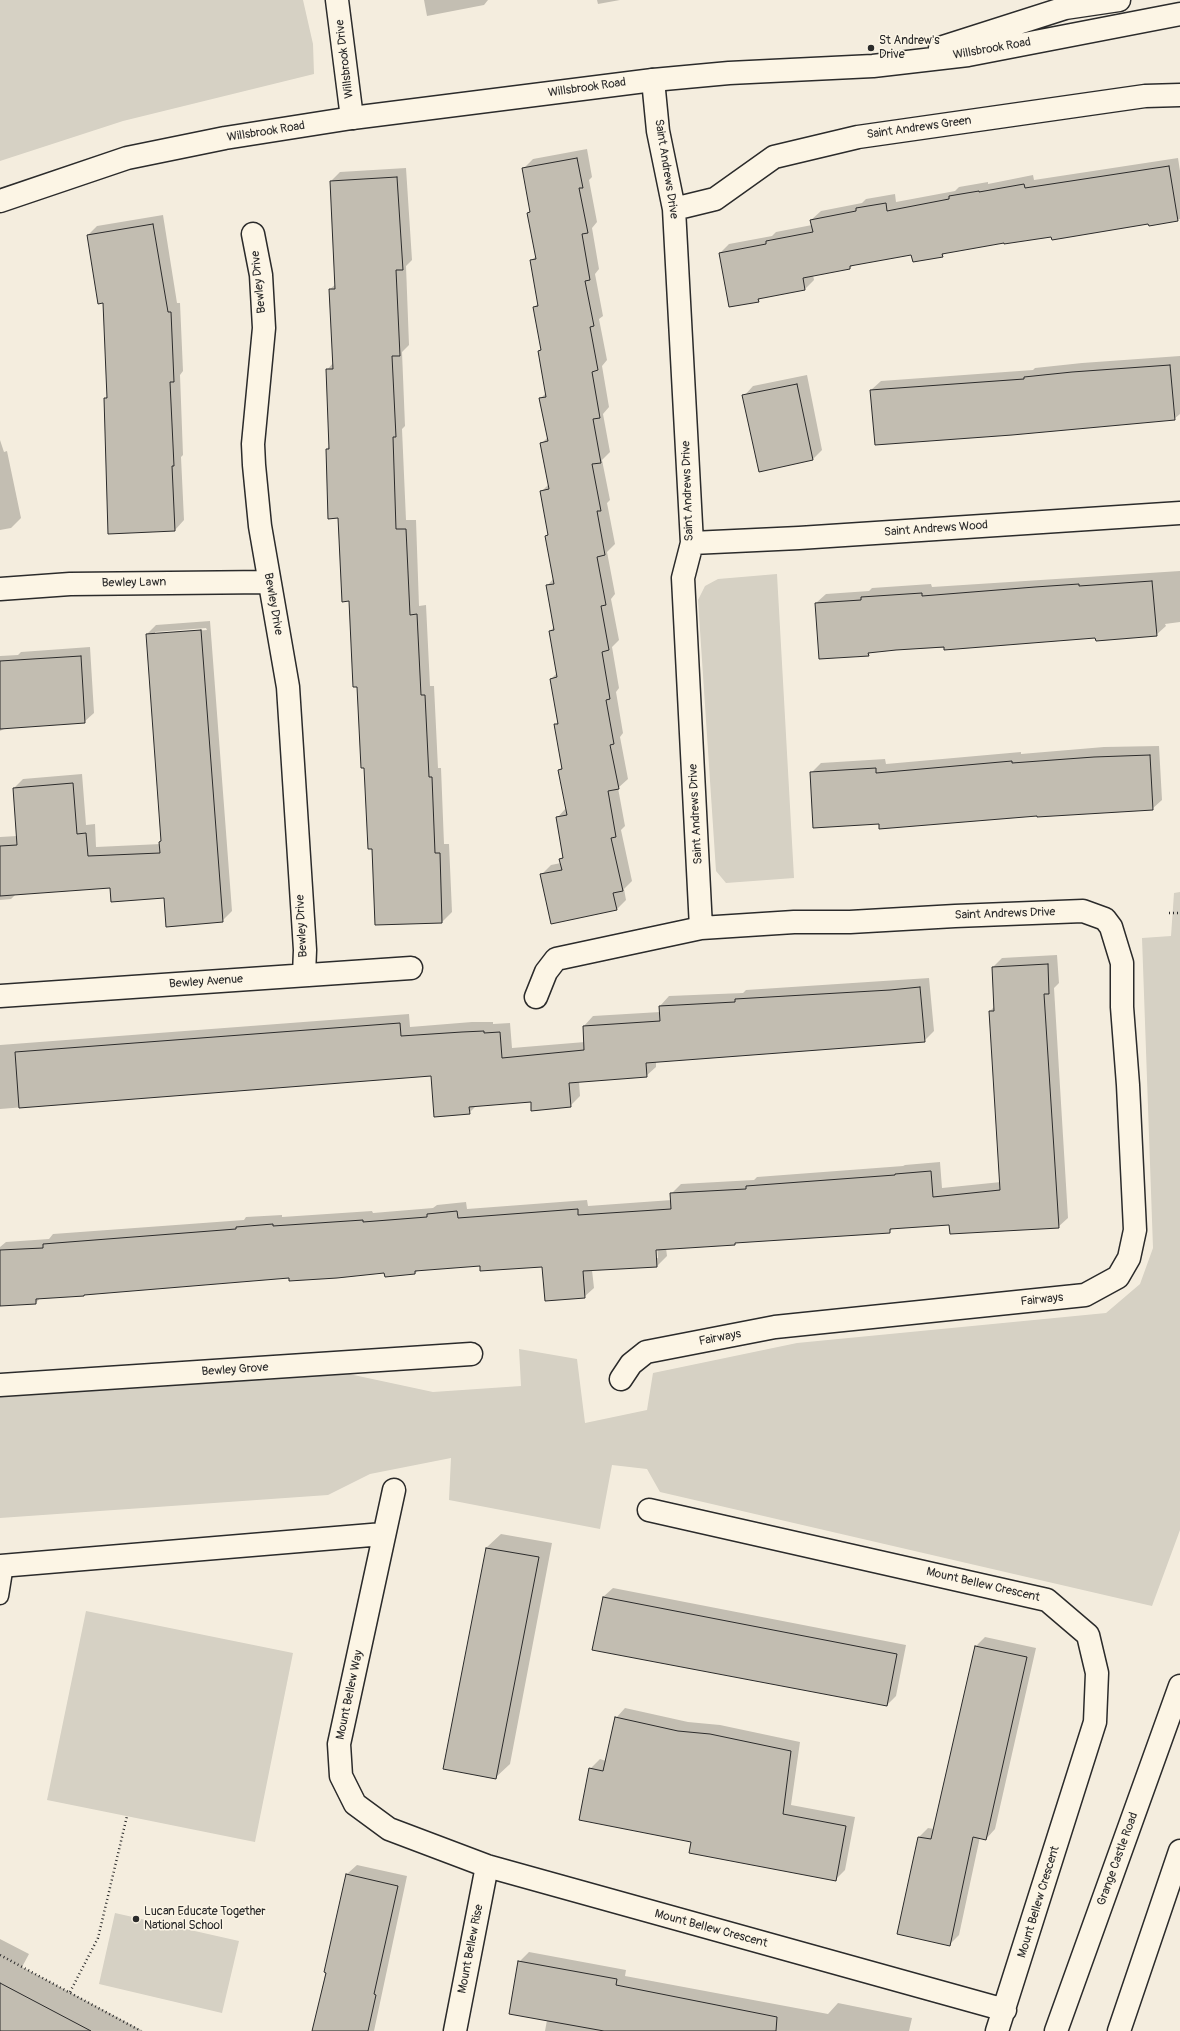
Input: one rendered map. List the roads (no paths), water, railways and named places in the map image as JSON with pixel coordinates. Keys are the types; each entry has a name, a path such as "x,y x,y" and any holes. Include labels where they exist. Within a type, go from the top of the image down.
{"street":[{"name":"Willsbrook Drive","path":"337,0 352,118"},
{"path":"890,64 1065,8 1119,0"},
{"name":"Willsbrook Road","path":"0,201 127,158 226,138 352,118 653,80 729,73 890,64 968,55 1180,14"},
{"name":"Saint Andrews Drive","path":"653,80 658,131 674,209 692,543 683,578 701,928"},
{"name":"Saint Andrews Green","path":"674,209 715,199 774,157 858,137 1145,96 1180,95"},
{"name":"Bewley Drive","path":"253,234 261,275 264,328 253,452 260,526 288,687 305,950 304,975"},
{"name":"Saint Andrews Wood","path":"692,543 738,542 1180,513"},
{"name":"Bewley Lawn","path":"0,589 70,584 269,582"},
{"name":"Saint Andrews Drive","path":"536,997 546,972 556,959 701,928 794,922 850,922 1083,911 1105,919 1111,927"},
{"name":"Fairways","path":"621,1379 631,1364 646,1352 776,1327 1085,1295 1118,1277 1129,1258 1135,1230 1128,1085 1122,1007 1122,963 1111,927"},
{"name":"Bewley Avenue","path":"0,996 412,968"},
{"name":"Bewley Grove","path":"0,1386 471,1354"},
{"name":"Mount Bellew Way","path":"394,1490 339,1744 341,1776 355,1804 389,1830 487,1866"},
{"name":"Mount Bellew Crescent","path":"649,1510 1047,1600 1088,1635 1097,1673 1095,1722 1005,2010 997,2031"},
{"path":"3,1566 384,1534"},
{"name":"Grange Castle Road","path":"1056,2031 1180,1686"},
{"path":"1119,2031 1180,1850"},
{"name":"Mount Bellew Crescent","path":"487,1866 1005,2010"},
{"name":"Mount Bellew Rise","path":"455,2031 487,1866"}],"lane":[{"path":"0,1596 3,1566"}],"place":[{"name":"St Andrew's Drive","path":"871,48"},
{"name":"Lucan Educate Together National School","path":"136,1919"}]}
